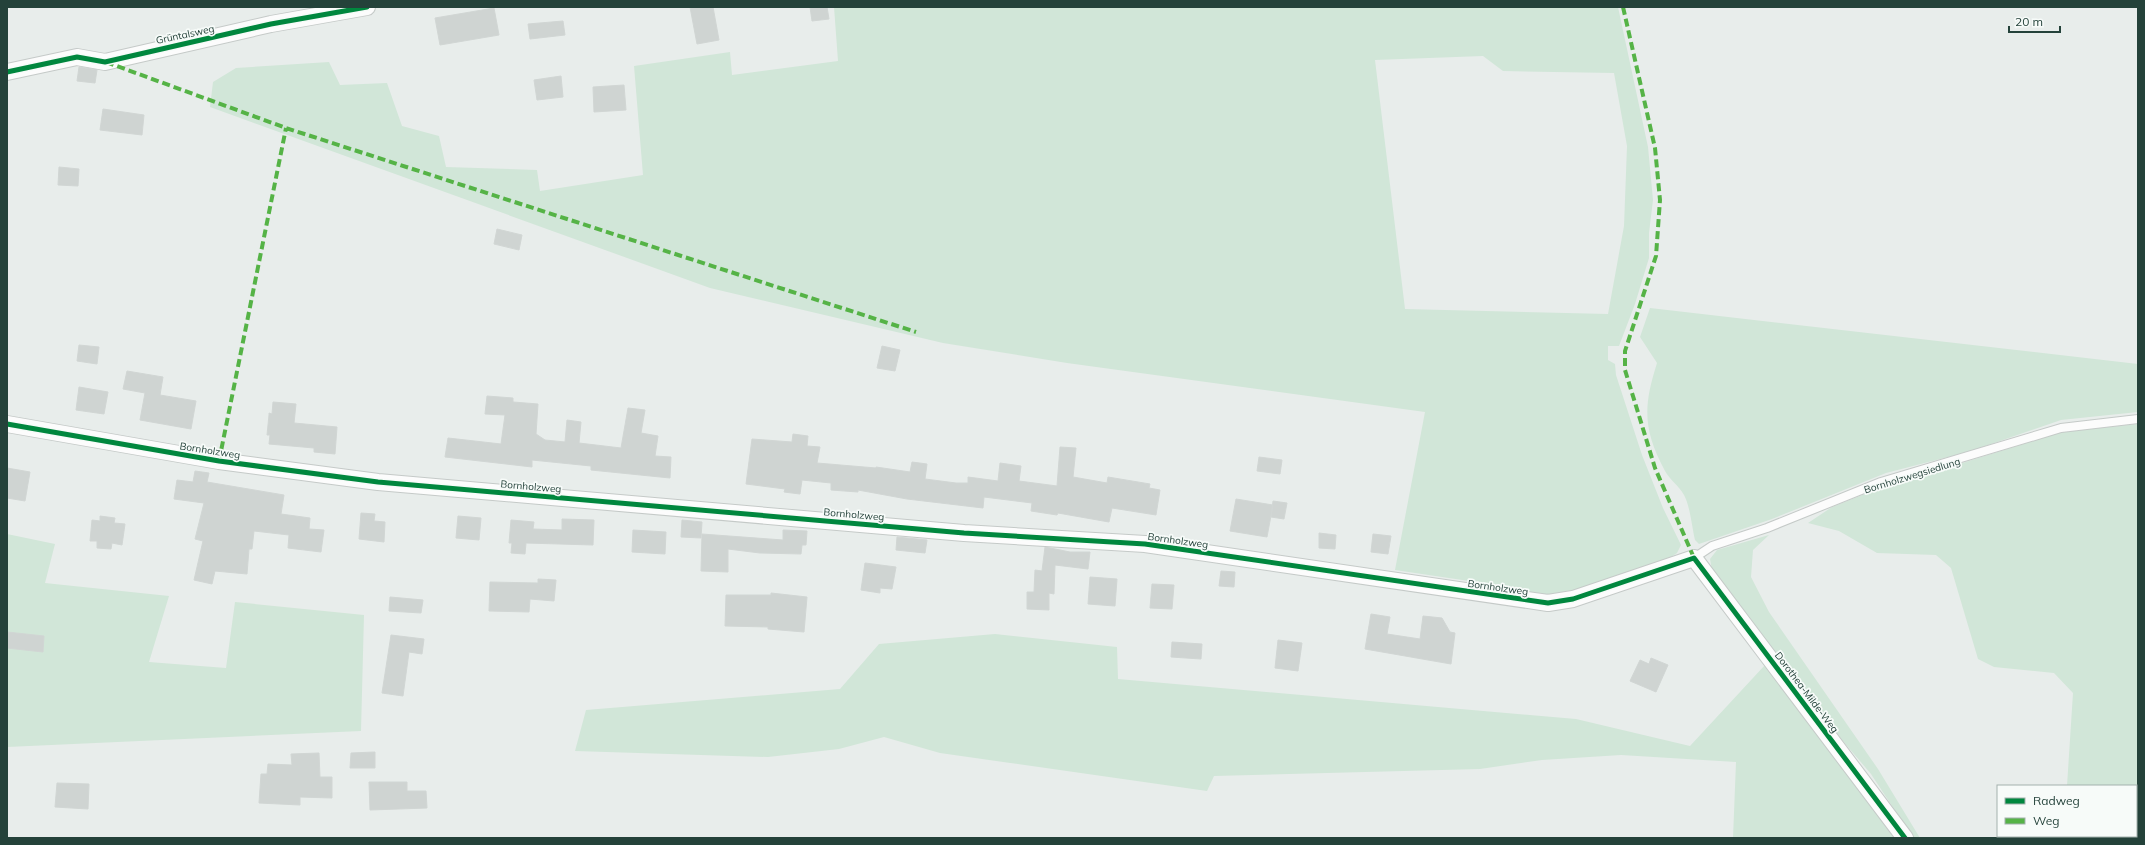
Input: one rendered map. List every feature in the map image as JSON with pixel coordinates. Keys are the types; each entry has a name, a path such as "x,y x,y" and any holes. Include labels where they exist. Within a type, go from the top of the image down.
{"street":[{"name":"Grüntalsweg","path":"7,72 76,57 105,62 271,24 368,7"},
{"name":"Bornholzweg","path":"7,424 219,461 378,482 964,533 1145,544 1548,603 1573,599 1694,558"},
{"name":"Dorothea-Milde-Weg","path":"1694,558 1905,838"}],"lane":[{"name":"Bornholzwegsiedlung","path":"1694,558 1712,546 1767,528 1881,482 2061,428 2138,419"}],"green space":[{"path":"834,7 1618,7 1648,147 1653,200 1649,233 1649,258 1635,304 1619,346 1608,346 1608,360 1615,364 1616,375 1642,455 1663,508 1681,545 1677,553 1668,559 1565,593 1538,597 1479,589 1469,581 1395,570 1425,412 1067,363 943,343 710,288 210,107 213,82 236,68 329,62 340,85 387,83 402,126 439,136 446,167 537,170 540,191 643,175 634,66 730,52 732,75 838,61","holes":["1483,56 1503,71 1614,73 1627,146 1624,226 1608,314 1405,309 1375,60"]},
{"path":"1650,308 2138,364 2138,412 2061,420 1971,451 1886,473 1772,519 1699,544 1695,540 1686,500 1682,492 1665,471 1652,443 1649,430 1649,393 1657,363 1640,337"},
{"path":"2138,424 2138,838 2064,838 2137,837 2137,785 2067,785 2073,693 2054,673 1994,667 1978,659 1951,568 1936,555 1877,553 1839,531 1808,523 1832,507 1870,492 2061,432"},
{"path":"7,534 55,544 45,583 169,596 149,662 226,668 235,602 364,615 361,731 7,747"},
{"path":"1769,535 1753,550 1751,577 1769,612 1878,769 1920,838 1913,838 1871,774 1842,740 1712,570 1710,559 1717,550"},
{"path":"995,634 1117,647 1118,679 1576,719 1690,746 1765,665 1896,838 1733,838 1736,762 1621,755 1542,760 1480,769 1214,776 1207,791 940,753 884,737 839,749 768,757 575,751 586,710 840,689 879,644"}],"building":[{"path":"690,7 713,7 719,40 697,44"},
{"path":"810,7 827,7 829,19 812,21"},
{"path":"494,8 499,35 440,45 435,18"},
{"path":"563,21 565,35 530,39 528,24"},
{"path":"79,67 97,70 95,83 77,81"},
{"path":"561,76 563,97 537,100 534,80"},
{"path":"624,85 626,110 594,112 593,87"},
{"path":"103,109 144,115 142,135 100,130"},
{"path":"59,167 79,169 78,186 58,185"},
{"path":"497,229 522,235 519,250 494,244"},
{"path":"79,345 99,347 97,364 77,361"},
{"path":"882,346 900,350 895,371 877,368"},
{"path":"127,371 163,377 160,395 196,401 191,429 140,420 145,393 123,389"},
{"path":"79,387 108,392 104,414 76,410"},
{"path":"487,396 513,398 513,402 538,404 536,434 545,440 565,442 567,420 581,422 579,443 621,448 628,408 645,410 641,433 658,436 655,456 671,457 670,478 591,470 591,466 532,460 532,467 445,457 448,438 501,444 505,415 485,414"},
{"path":"273,402 296,404 294,423 337,427 335,454 314,452 314,448 269,444 270,435 267,435 269,413 272,414"},
{"path":"793,434 808,436 807,446 820,447 817,463 876,467 910,472 912,462 927,464 925,479 956,483 968,483 968,477 998,481 1000,463 1021,466 1019,481 1057,486 1060,447 1076,448 1073,477 1107,483 1108,477 1150,484 1149,488 1160,490 1156,515 1112,508 1109,522 1058,513 1057,515 1031,511 1032,503 984,497 983,508 907,499 858,490 858,492 831,490 831,483 802,480 800,494 784,492 785,489 746,484 752,439 792,442"},
{"path":"1259,457 1282,460 1280,474 1257,471"},
{"path":"7,468 30,472 25,501 7,498"},
{"path":"195,471 209,473 207,482 284,495 281,514 310,518 309,529 324,530 321,552 288,548 289,535 254,531 252,549 249,549 247,574 215,571 212,584 194,580 203,541 195,539 204,503 174,499 177,480 193,482"},
{"path":"1236,499 1273,505 1267,537 1230,531"},
{"path":"1273,501 1287,503 1284,519 1271,517"},
{"path":"361,513 375,514 374,521 385,522 384,542 359,539"},
{"path":"100,516 115,518 114,523 125,524 122,545 112,543 111,549 97,548 97,541 90,541 92,520 100,521"},
{"path":"458,516 481,518 479,540 456,538"},
{"path":"562,519 594,520 593,545 526,543 525,554 511,553 512,543 509,543 511,520 534,522 533,529 562,530"},
{"path":"682,520 702,522 701,538 681,537"},
{"path":"633,530 666,532 665,554 632,552"},
{"path":"783,530 807,531 806,545 802,545 801,554 760,553 728,549 728,572 701,571 702,534 783,540"},
{"path":"1319,533 1336,535 1335,549 1319,548"},
{"path":"1373,534 1391,536 1388,554 1371,552"},
{"path":"897,537 927,540 925,553 896,550"},
{"path":"1045,547 1070,552 1090,552 1088,569 1055,565 1054,594 1049,593 1049,610 1027,609 1027,592 1034,592 1035,570 1042,571"},
{"path":"865,563 896,567 892,589 880,588 880,593 861,590"},
{"path":"1221,571 1235,572 1234,587 1219,586"},
{"path":"1090,577 1117,579 1115,606 1088,604"},
{"path":"538,579 556,580 554,601 530,599 529,612 489,611 490,582 538,583"},
{"path":"1152,584 1174,585 1172,609 1150,608"},
{"path":"771,593 807,597 804,632 768,629 768,627 725,626 726,595 771,595"},
{"path":"390,597 423,600 421,613 389,611"},
{"path":"1371,614 1390,617 1387,634 1420,639 1423,616 1442,618 1450,632 1455,633 1451,664 1365,649"},
{"path":"7,632 44,636 43,652 7,648"},
{"path":"391,635 424,639 422,654 409,652 403,696 382,693"},
{"path":"1278,640 1302,643 1298,671 1275,668"},
{"path":"1172,642 1202,644 1201,659 1171,657"},
{"path":"1651,658 1668,665 1656,692 1630,681 1640,660 1649,664"},
{"path":"375,752 375,768 350,768 351,753"},
{"path":"319,753 320,777 332,777 332,798 300,797 300,805 259,803 261,774 267,774 268,764 292,765 291,754"},
{"path":"369,782 407,782 407,791 426,791 427,808 370,810"},
{"path":"57,783 89,784 88,809 55,807"}],"marked path":[{"path":"1623,7 1655,148 1660,200 1656,256 1625,351 1625,370 1655,468 1694,558"},
{"path":"106,62 286,128 916,332"},
{"path":"219,461 286,128"}],"cycle path":[{"path":"7,72 77,57 105,62 271,24 367,7"},
{"path":"7,424 219,461 378,482 964,533 1145,544 1548,603 1573,599 1694,558 1905,838"}]}
